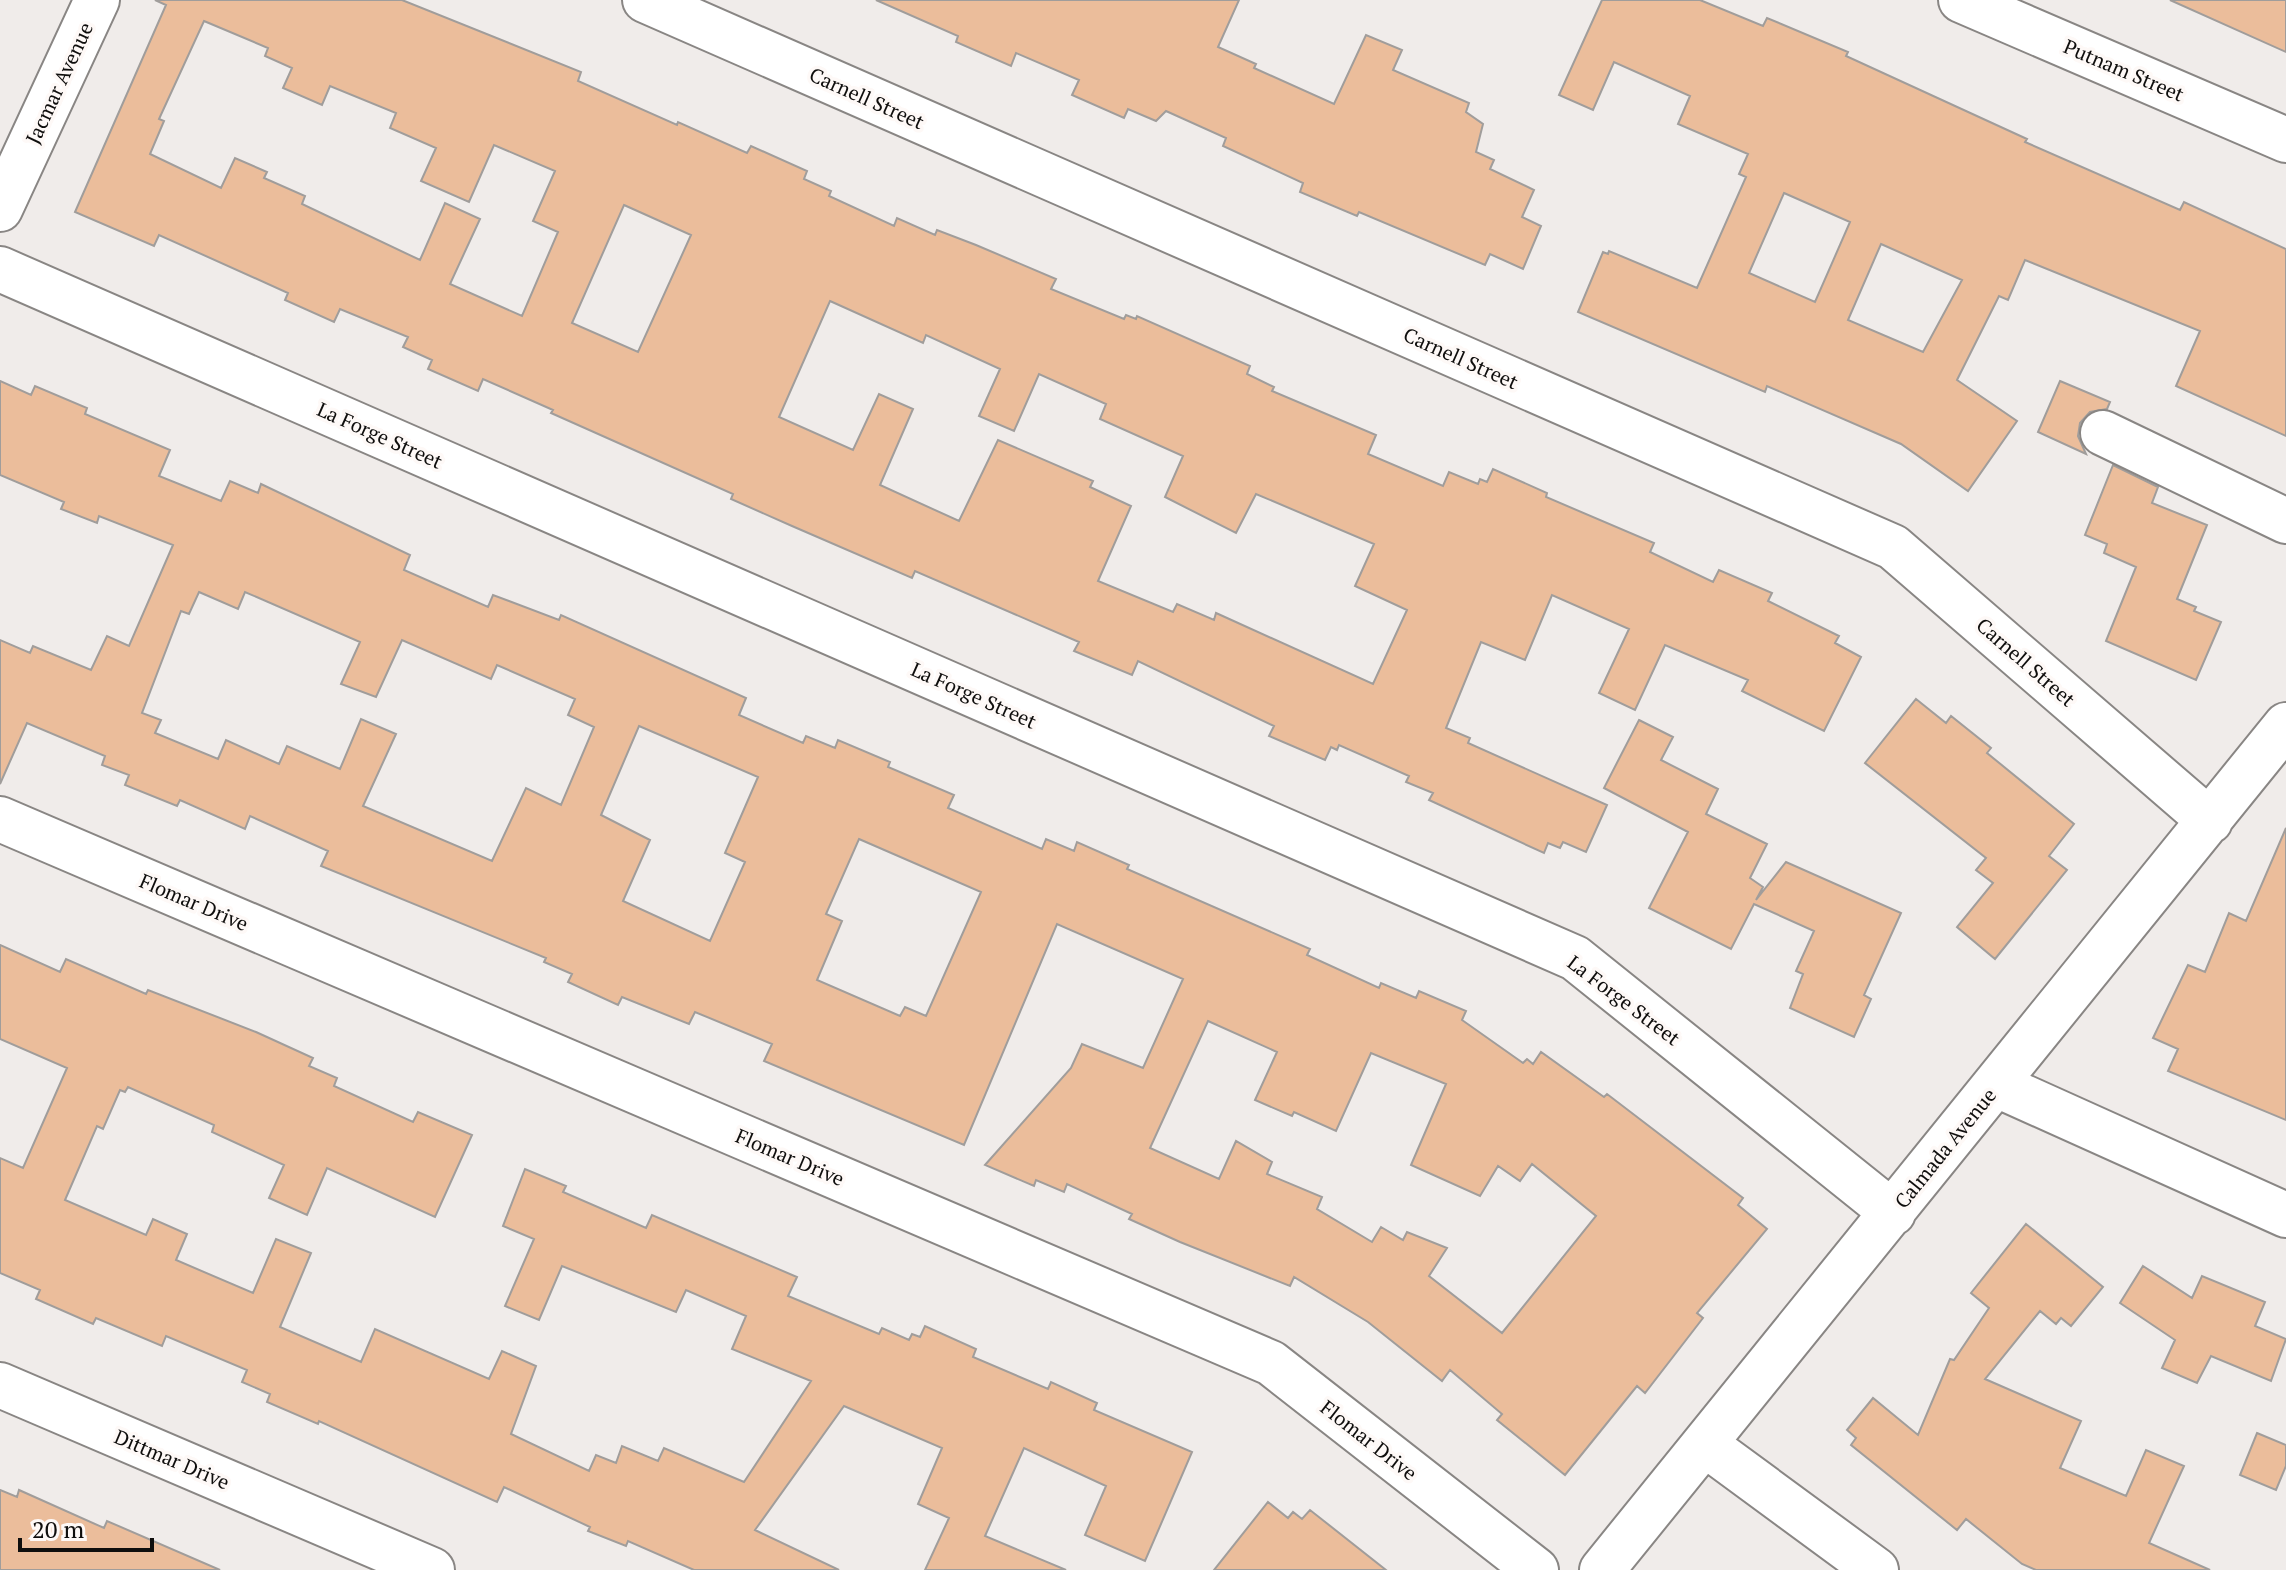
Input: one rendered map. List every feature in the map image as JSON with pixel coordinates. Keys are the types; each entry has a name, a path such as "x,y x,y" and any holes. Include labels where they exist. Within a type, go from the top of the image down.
{"street":[{"name":"Jacmar Avenue","path":"0,209 97,0"},
{"name":"Carnell Street","path":"645,0 1893,547 2210,821"},
{"name":"Putnam Street","path":"1961,0 2286,140"},
{"name":"La Forge Street","path":"0,269 1575,958 1893,1213"},
{"path":"2103,433 2286,521"},
{"name":"Calmada Avenue","path":"1602,1570 2286,725"},
{"name":"Flomar Drive","path":"0,819 1271,1363 1536,1570"},
{"path":"1997,1085 2286,1215"},
{"name":"Dittmar Drive","path":"0,1385 432,1570"},
{"path":"1706,1445 1876,1570"}],"building":[{"path":"155,0 402,0 581,72 578,81 677,125 678,122 747,153 751,146 807,171 804,179 831,191 829,196 894,226 897,218 935,235 937,230 976,245 1056,279 1051,289 1124,319 1126,315 1136,319 1137,316 1250,366 1247,374 1274,387 1272,391 1376,435 1368,454 1443,486 1449,472 1478,484 1480,479 1487,482 1493,469 1547,493 1546,497 1654,543 1650,552 1713,582 1719,570 1772,593 1768,601 1839,636 1835,643 1861,657 1824,731 1742,691 1748,680 1665,645 1635,710 1599,693 1629,629 1552,595 1525,660 1481,642 1446,728 1470,738 1468,743 1607,805 1586,852 1563,842 1560,848 1548,843 1544,853 1429,800 1433,793 1406,782 1409,776 1339,745 1337,750 1331,747 1325,760 1269,736 1274,726 1138,661 1132,675 1074,651 1079,642 915,571 912,578 792,526 731,499 733,494 551,413 553,410 483,379 478,391 428,369 432,360 403,347 408,337 340,309 334,322 285,300 288,293 159,235 154,246 75,212 166,5","holes":["204,21 268,48 265,56 292,68 283,88 322,105 330,86 396,113 390,128 436,148 421,181 469,202 494,145 555,171 533,221 558,232 522,316 450,284 480,219 445,203 420,260 302,204 305,196 264,178 267,172 235,158 221,188 150,154 164,121 159,119","624,205 691,235 638,352 572,323","830,301 923,343 926,335 1000,369 979,416 1014,431 1039,374 1106,404 1100,419 1183,456 1165,497 1236,533 1256,494 1374,544 1355,586 1407,610 1373,684 1216,613 1214,620 1177,604 1173,612 1098,581 1131,506 1090,487 1093,481 998,440 959,521 880,485 913,409 879,394 853,450 779,417"]},
{"path":"876,0 1239,0 1218,47 1256,64 1254,68 1334,104 1366,35 1402,50 1393,70 1469,103 1466,112 1483,124 1476,152 1494,160 1490,169 1534,190 1522,217 1541,226 1523,269 1490,254 1485,265 1359,212 1357,216 1300,192 1303,183 1223,146 1226,138 1166,111 1156,121 1128,109 1124,118 1072,95 1079,80 1016,53 1011,66 956,42 958,36"},
{"path":"1602,0 1700,0 1763,26 1767,18 1848,52 1846,56 2027,139 2025,142 2180,210 2184,202 2286,249 2286,436 2176,386 2200,331 2025,260 2008,300 1999,296 1957,380 2017,421 1968,491 1901,444 1767,386 1765,392 1578,312 1603,252 1608,254 1609,251 1697,288 1746,177 1739,174 1748,154 1678,124 1690,96 1614,62 1593,110 1559,95","holes":["1784,193 1850,222 1815,302 1749,273","1881,244 1962,280 1923,352 1848,320"]},
{"path":"2170,0 2286,0 2286,52"},
{"path":"0,381 31,395 35,386 87,408 85,414 170,450 159,476 221,501 230,481 258,493 261,484 410,555 404,570 488,607 493,595 559,620 561,615 746,698 739,715 803,743 806,736 835,748 838,740 890,762 888,767 954,795 948,808 1042,849 1046,839 1074,851 1077,842 1129,865 1127,869 1310,949 1307,955 1379,988 1381,983 1416,998 1419,991 1466,1011 1462,1020 1523,1063 1527,1059 1533,1064 1541,1052 1604,1097 1607,1094 1743,1198 1738,1205 1767,1229 1697,1313 1703,1318 1645,1393 1637,1386 1565,1475 1497,1420 1502,1414 1450,1370 1442,1381 1368,1322 1294,1277 1290,1286 1180,1242 1129,1219 1132,1214 1067,1184 1064,1192 1036,1180 1034,1186 985,1165 1071,1068 1082,1044 1143,1068 1183,979 1057,924 964,1145 764,1061 772,1044 695,1012 689,1024 622,997 618,1005 568,982 572,974 544,962 546,958 321,866 328,851 250,816 245,829 180,800 177,806 125,785 129,775 102,765 105,756 27,723 0,784 0,640 30,653 33,646 91,670 107,636 129,646 173,545 99,516 97,523 61,509 64,502 0,475","holes":["199,592 238,609 245,592 360,642 341,684 376,697 402,640 491,679 497,665 575,699 568,715 594,727 561,805 526,788 492,861 363,806 396,734 361,719 340,769 287,746 279,764 226,740 218,759 155,733 161,720 142,713 181,611 189,614","639,726 758,777 725,853 745,862 710,941 623,901 650,840 601,815","859,839 981,892 926,1016 905,1007 900,1016 817,980 842,921 826,914","1208,1021 1277,1052 1255,1100 1292,1116 1294,1112 1336,1131 1371,1053 1446,1084 1411,1165 1480,1196 1498,1166 1520,1181 1532,1164 1596,1216 1502,1333 1429,1276 1447,1248 1407,1232 1403,1240 1381,1227 1372,1242 1317,1209 1322,1197 1267,1174 1272,1162 1236,1141 1219,1179 1150,1148"]},
{"path":"2060,381 2110,402 2107,409 2090,412 2080,423 2078,436 2086,454 2038,432"},
{"path":"2113,465 2158,487 2152,503 2207,525 2177,599 2196,607 2194,611 2221,622 2196,680 2106,641 2136,567 2104,553 2107,544 2085,535"},
{"path":"1916,699 1946,723 1951,716 1991,748 1987,753 2074,824 2049,856 2067,870 1995,959 1957,927 1993,883 1976,870 1986,858 1865,763"},
{"path":"1639,720 1673,737 1661,760 1718,789 1706,814 1767,844 1750,878 1763,887 1756,900 1786,862 1901,913 1864,995 1871,999 1854,1037 1790,1008 1803,974 1796,971 1814,931 1754,904 1731,949 1649,908 1688,832 1604,788"},
{"path":"2286,828 2286,1120 2168,1071 2178,1049 2153,1038 2188,965 2205,972 2229,913 2246,921"},
{"path":"0,945 60,972 66,959 146,994 148,990 256,1032 313,1058 309,1066 337,1078 334,1086 413,1122 418,1112 472,1135 435,1217 327,1168 307,1215 269,1198 284,1165 212,1132 214,1125 128,1087 125,1092 120,1090 103,1129 97,1126 65,1200 146,1235 153,1219 187,1234 176,1260 253,1293 276,1239 311,1253 280,1327 361,1362 375,1329 489,1379 502,1351 536,1366 511,1434 589,1471 596,1455 616,1463 622,1446 658,1461 664,1448 744,1482 811,1381 732,1349 746,1316 686,1290 676,1312 562,1266 539,1320 505,1306 534,1239 503,1226 525,1169 566,1186 563,1192 646,1228 652,1215 797,1277 788,1296 879,1334 882,1328 909,1340 912,1334 920,1337 925,1326 976,1349 973,1357 1048,1389 1051,1382 1097,1403 1094,1410 1192,1452 1145,1561 1085,1535 1106,1486 1024,1448 985,1536 1066,1570 925,1570 949,1518 918,1504 942,1448 844,1406 755,1530 839,1570 694,1570 628,1541 626,1546 588,1531 590,1527 504,1487 497,1502 319,1421 318,1424 267,1402 270,1394 242,1382 247,1370 166,1336 162,1346 96,1318 93,1324 36,1299 40,1290 0,1273 0,1158 23,1168 67,1068 0,1039"},
{"path":"2026,1224 2103,1287 2071,1326 2061,1318 2056,1324 2040,1311 1985,1379 2081,1421 2060,1468 2126,1496 2146,1450 2184,1466 2149,1543 2210,1570 2036,1570 2022,1564 1966,1519 1957,1530 1851,1445 1856,1438 1847,1430 1873,1398 1918,1435 1950,1359 1954,1360 1989,1308 1971,1293"},
{"path":"2143,1266 2192,1298 2202,1276 2265,1302 2255,1326 2286,1339 2271,1381 2211,1356 2197,1383 2162,1368 2175,1340 2120,1303"},
{"path":"2257,1433 2286,1445 2286,1466 2276,1490 2240,1475"},
{"path":"0,1490 17,1497 19,1490 104,1528 107,1521 220,1570 0,1570"},
{"path":"1268,1502 1288,1518 1293,1512 1302,1519 1310,1510 1386,1570 1214,1570"}]}
